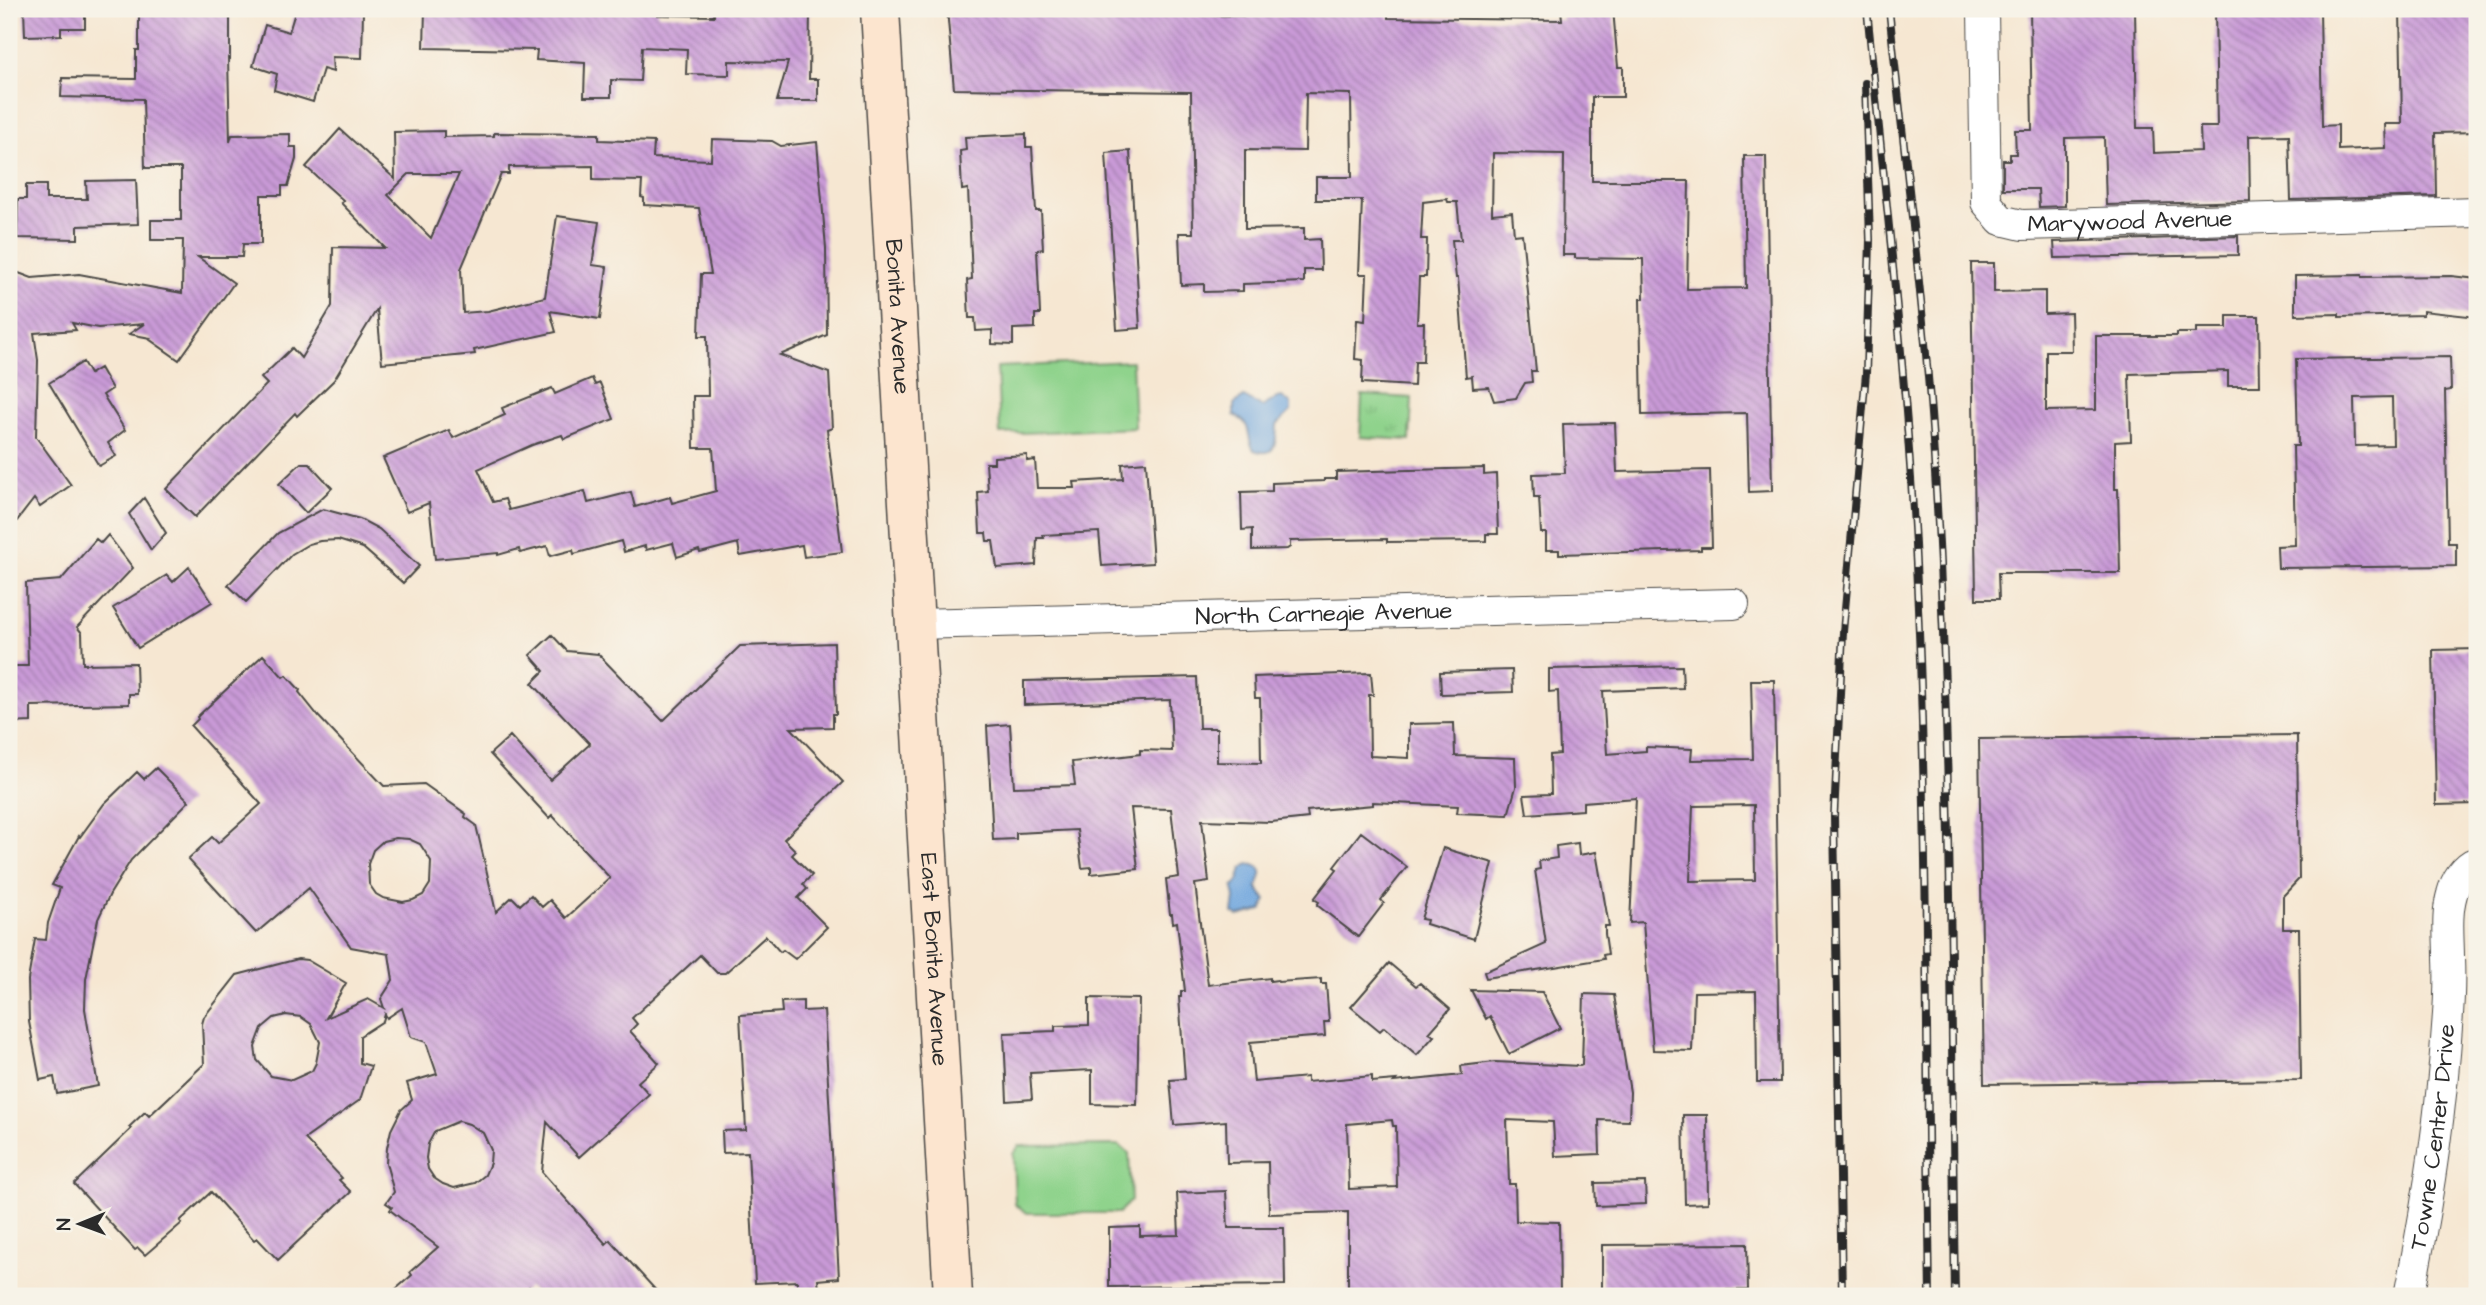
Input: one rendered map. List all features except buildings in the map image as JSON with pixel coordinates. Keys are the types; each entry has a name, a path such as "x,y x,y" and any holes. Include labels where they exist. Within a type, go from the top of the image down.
{"main road":[{"name":"Bonita Avenue","path":"880,9 914,624"},
{"name":"East Bonita Avenue","path":"914,624 953,1296"}],"street":[{"name":"Marywood Avenue","path":"1983,9 1986,202 2001,220 2022,225 2477,212"},
{"name":"North Carnegie Avenue","path":"914,624 1734,604"},
{"name":"Towne Center Drive","path":"2409,1296 2434,1157 2445,1059 2450,990 2448,918 2452,893 2461,875 2472,863 2477,862"}],"green space":[{"path":"1132,361 1135,428 1000,434 997,367"},
{"path":"1362,395 1412,398 1410,440 1360,437"},
{"path":"1118,1145 1129,1153 1131,1200 1119,1213 1025,1213 1015,1204 1013,1154 1019,1146"}],"water":[{"path":"1244,397 1262,407 1282,397 1291,404 1291,411 1277,425 1274,447 1267,452 1254,450 1246,425 1234,415 1234,404"},
{"path":"1248,864 1260,869 1257,888 1266,900 1262,910 1238,916 1233,913 1233,888 1242,868"}],"railway":[{"path":"1867,9 1901,355 1916,564 1925,838 1930,1296"},
{"path":"1889,9 1926,357 1941,576 1950,884 1955,1296"},
{"path":"1842,1296 1834,817 1843,632 1866,373 1870,240 1865,83"}]}
